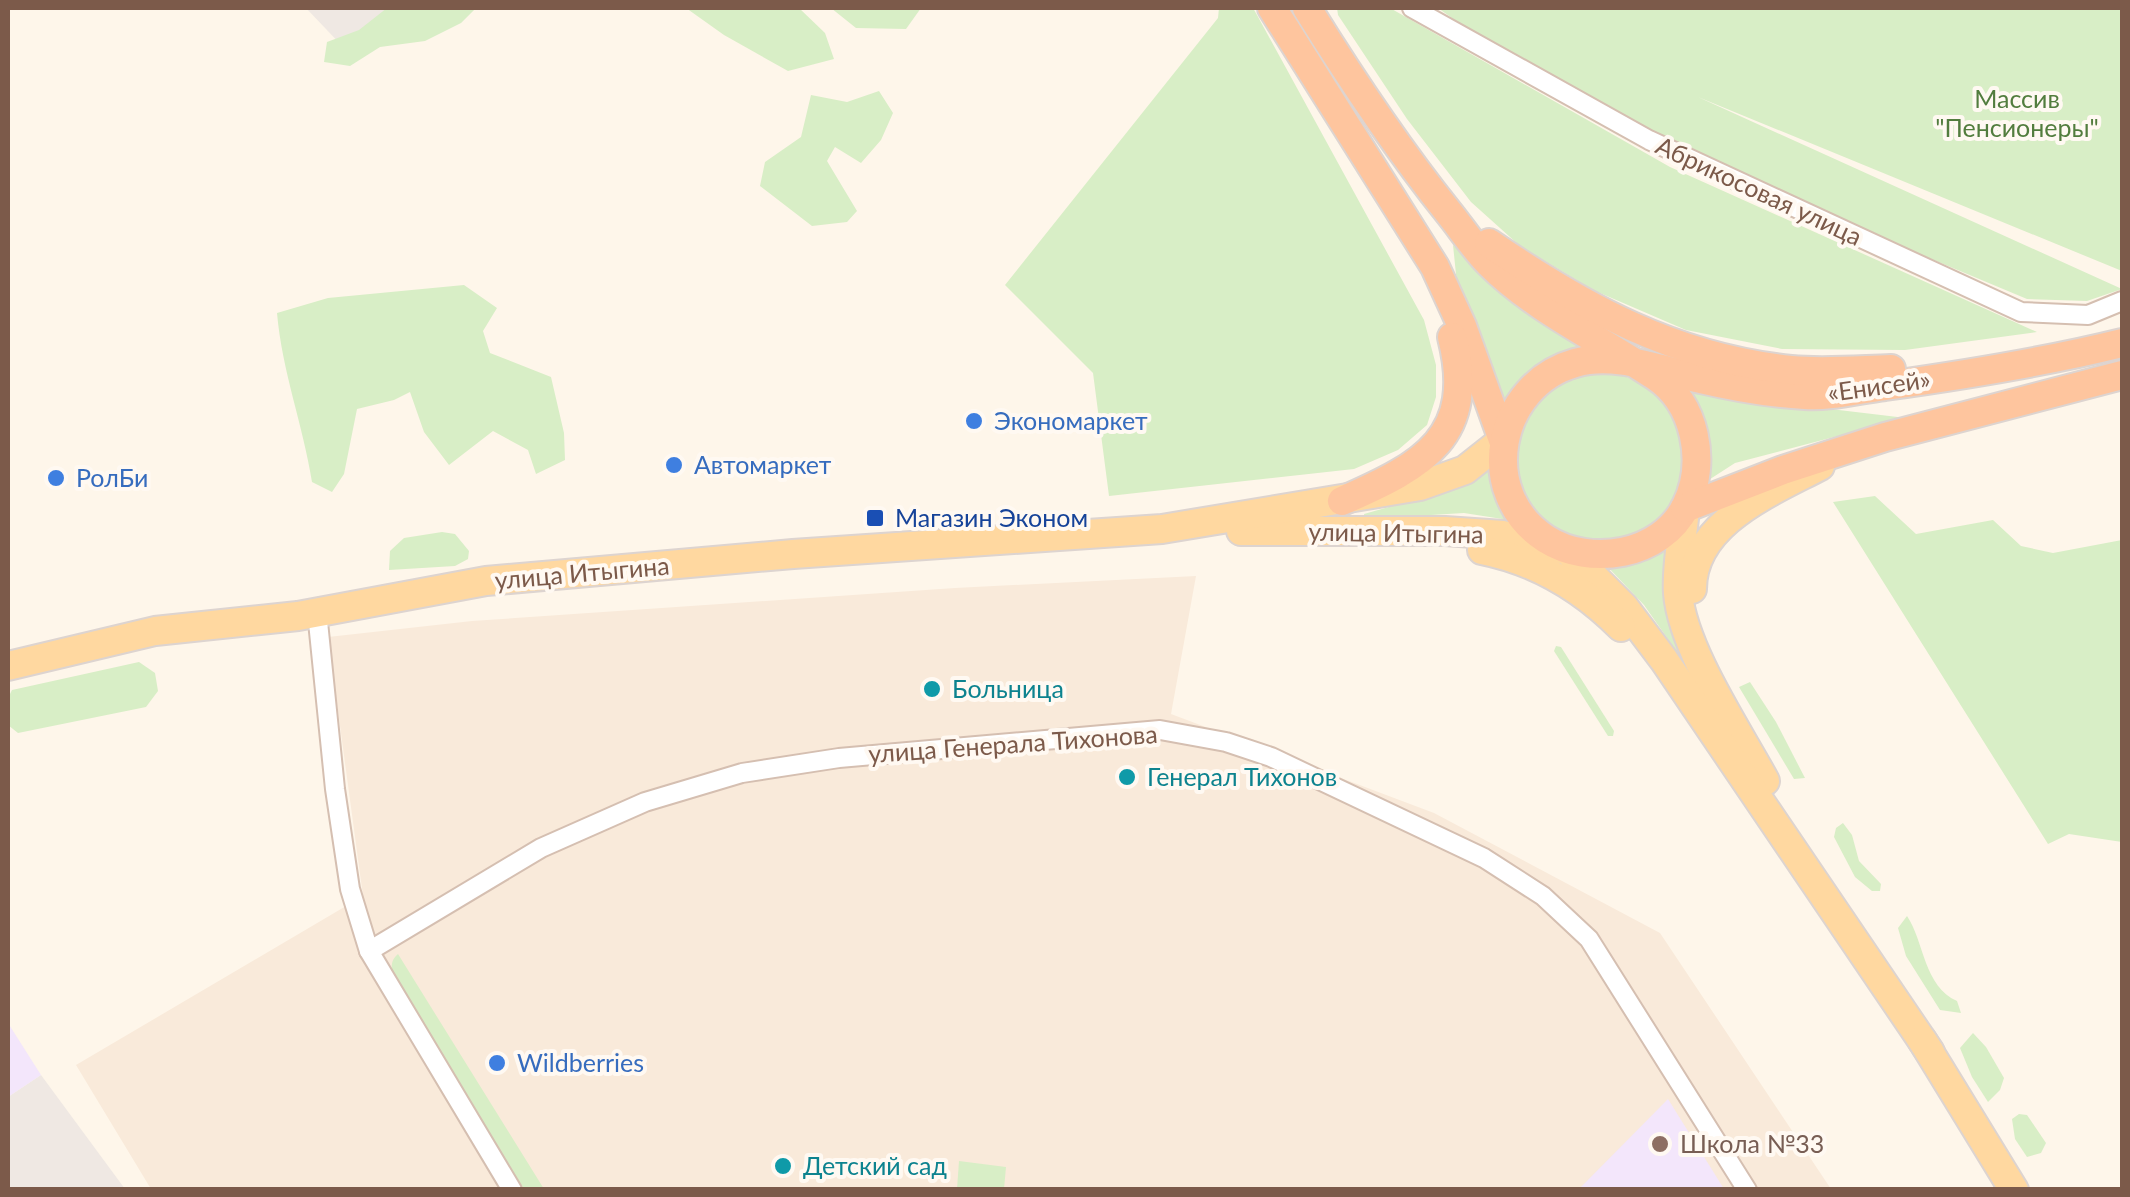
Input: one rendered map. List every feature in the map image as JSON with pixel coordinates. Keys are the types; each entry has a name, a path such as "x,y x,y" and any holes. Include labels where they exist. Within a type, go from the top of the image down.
{"highway":[{"path":"1272,8 1434,267 1462,326 1502,440 1505,484 1514,504 1543,537 1568,551"},
{"path":"1307,8 1370,110 1489,262 1536,300 1661,379 1678,397 1692,426 1697,459 1695,480 1685,508"},
{"path":"1410,165 1483,239 1583,304 1683,348 1748,364 1826,371 1922,367 2078,352"},
{"path":"1342,501 1401,475 1427,455 1443,436 1457,404 1459,364 1434,267"},
{"name":"«Енисей»","path":"1502,440 1510,416 1527,391 1550,372 1578,362 1608,359 1728,385 1810,396 1921,381 2122,344"},
{"name":"«Енисей»","path":"1568,551 1602,555 1628,551 1652,540 1685,508 1783,470 2122,375"}],"main road":[{"name":"улица Итыгина","path":"1162,529 1420,486 1465,470 1502,440"},
{"path":"1729,714 1692,596 1692,576 1699,557 1722,526 1747,506 1854,447"},
{"path":"1685,508 1678,592 1684,620 1729,714 1788,822 2014,1190"},
{"name":"улица Итыгина","path":"8,666 155,631 317,612 486,581 901,546 1162,529 1352,530 1503,535 1568,551"},
{"path":"1352,530 1517,558 1557,577 1607,613 1700,714"},
{"path":"1568,551 1624,607 1930,1052"}],"street":[{"name":"Абрикосовая улица","path":"1412,8 1649,140 2021,312 2088,314 2122,301"},
{"path":"317,612 334,790 350,889 369,951 512,1190"},
{"name":"улица Генерала Тихонова","path":"369,951 541,848 645,802 742,772 840,758 1160,730 1226,742 1272,757 1484,858 1543,896 1589,940 1748,1190"}],"shaded area":[{"path":"306,8 401,8 346,50"},
{"path":"1196,576 1171,714 1434,813 1660,933 1831,1189 151,1189 76,1065 363,896 328,637 472,621"},
{"path":"8,1023 41,1075 8,1097"},
{"path":"41,1075 125,1189 8,1190 8,1097"},
{"name":"Школа №33","path":"1668,1099 1724,1189 1579,1189"}],"green space":[{"path":"387,8 476,8 461,23 425,41 380,47 350,66 324,62 327,42 359,30"},
{"path":"686,8 799,8 825,33 834,59 788,71 724,35"},
{"path":"831,8 921,8 906,29 856,28"},
{"path":"1219,8 1253,8 1257,15 1424,320 1436,365 1436,397 1427,425 1398,450 1354,469 1109,496 1093,373 1005,285 1218,18"},
{"path":"1337,8 1390,8 1670,167 2037,332 1905,350 1782,349 1686,330 1593,290 1520,246 1471,202 1407,119"},
{"name":"Массив \"Пенсионеры\"","path":"1438,8 2122,8 2122,271 1698,97 2122,289 2087,301 2027,299 1658,135 1473,33"},
{"path":"879,91 893,113 881,140 861,163 835,147 827,161 857,211 847,222 812,226 760,186 765,162 801,137 811,95 847,102"},
{"path":"1453,245 1500,286 1598,349 1504,407 1457,284"},
{"path":"464,285 497,308 483,331 490,353 551,377 564,433 565,460 536,474 528,450 493,431 449,465 424,432 410,392 357,409 344,474 332,492 312,482 277,313 328,298"},
{"path":"1600,373 1632,379 1659,398 1678,425 1684,457 1678,489 1659,516 1632,535 1600,541 1568,535 1541,516 1522,489 1516,457 1522,425 1541,398 1568,379"},
{"path":"1677,381 1739,398 1906,418 1735,463 1704,483"},
{"path":"1493,461 1515,521 1464,513 1365,519 1364,514 1463,486 1479,478"},
{"path":"1875,496 1916,534 1993,520 2021,546 2053,553 2122,540 2122,842 2069,834 2048,844 1833,502"},
{"path":"442,532 455,534 469,551 468,559 455,566 389,570 390,551 404,538"},
{"path":"1673,538 1667,604 1684,662 1644,605 1606,565"},
{"path":"1556,646 1561,647 1614,731 1613,736 1608,736 1554,651"},
{"path":"139,662 155,673 158,691 146,707 18,733 8,725 8,698 12,690"},
{"path":"1750,682 1805,778 1794,779 1739,687"},
{"path":"1843,823 1852,835 1859,861 1881,884 1880,891 1872,891 1855,877 1834,837 1836,828"},
{"path":"1907,916 1931,975 1957,1001 1961,1013 1940,1010 1906,956 1898,928"},
{"path":"398,954 544,1189 524,1189 397,986 392,965"},
{"path":"1973,1033 2004,1078 2000,1090 1988,1102 1960,1048"},
{"path":"2019,1114 2027,1115 2046,1143 2041,1153 2027,1157 2015,1139 2012,1119"},
{"path":"959,1161 1006,1167 1004,1189 957,1189"}],"place":[{"name":"Экономаркет","path":"974,421"},
{"name":"Автомаркет","path":"674,465"},
{"name":"РолБи","path":"56,478"},
{"name":"Магазин Эконом","path":"875,518"},
{"name":"Больница","path":"932,689"},
{"name":"Генерал Тихонов","path":"1127,777"},
{"name":"Wildberries","path":"497,1063"},
{"name":"Школа №33","path":"1660,1144"},
{"name":"Детский сад","path":"783,1166"}]}
